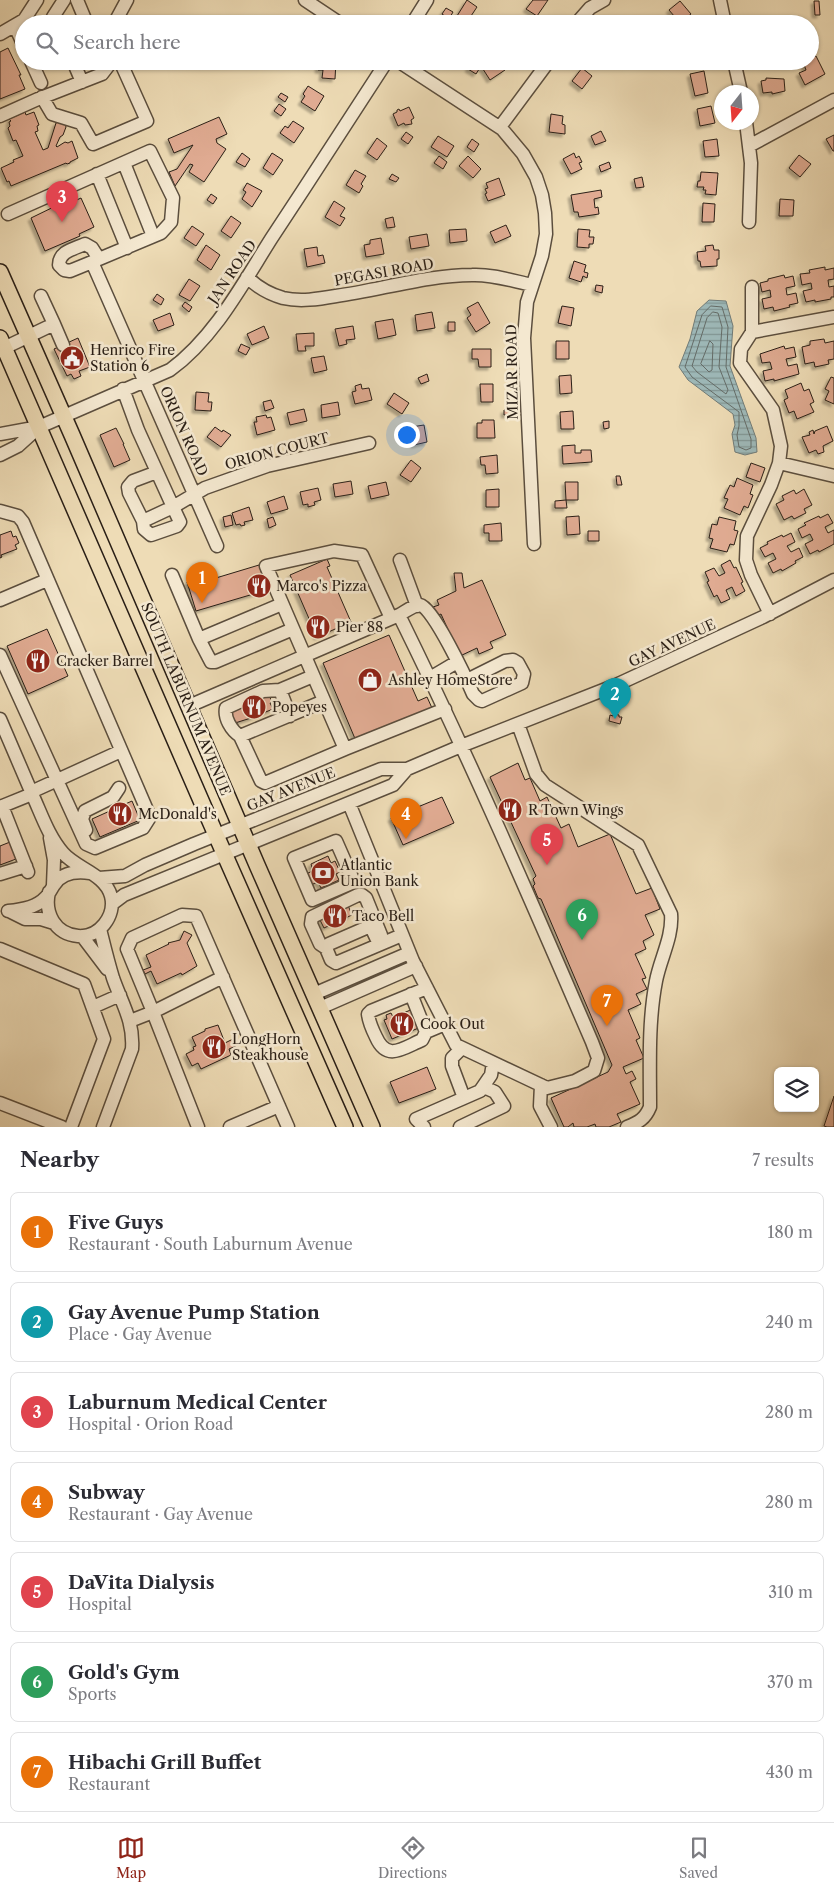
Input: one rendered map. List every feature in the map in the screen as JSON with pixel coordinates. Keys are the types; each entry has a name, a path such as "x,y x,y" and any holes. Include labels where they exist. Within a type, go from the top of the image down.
{"main road":[{"name":"SOUTH LABURNUM AVENUE","path":"0,272 372,1127"},
{"name":"SOUTH LABURNUM AVENUE","path":"2,343 216,836 345,1127"}],"street":[{"path":"27,15 37,0"},
{"path":"54,15 64,0"},
{"path":"77,0 83,15"},
{"path":"119,15 127,0"},
{"path":"305,0 328,15"},
{"path":"418,15 427,0"},
{"path":"584,15 590,8 604,0"},
{"path":"720,0 723,15"},
{"path":"0,34 15,26"},
{"path":"35,70 41,83"},
{"path":"77,70 82,82"},
{"path":"0,116 42,97 102,74 105,70"},
{"path":"42,97 52,114 81,123 93,144 147,121 124,70"},
{"name":"JAN ROAD","path":"38,427 170,370 188,357 209,332 247,277 381,70"},
{"name":"MIZAR ROAD","path":"412,70 500,127 523,154 536,177 542,195 546,234 542,256 527,302 524,356 534,544"},
{"path":"500,127 542,70"},
{"path":"736,70 739,85"},
{"path":"749,146 834,100"},
{"path":"747,130 751,181 749,222"},
{"path":"8,214 97,174 150,151 173,198 171,222 161,233 127,248 97,174"},
{"path":"124,163 153,236"},
{"name":"ORION ROAD","path":"127,248 96,261 98,275 217,546"},
{"name":"PEGASI ROAD","path":"247,277 272,294 296,300 316,299 471,274 489,276 532,286"},
{"path":"752,287 752,332 741,349 740,363 773,410 781,446 779,463 771,485 747,536 746,560 750,575 770,614"},
{"path":"41,296 63,345"},
{"path":"752,332 834,317"},
{"path":"2,343 29,336 54,324"},
{"path":"123,390 138,430 180,522 177,526 151,535 144,529 143,521 129,493 128,487 132,482 157,472"},
{"path":"0,434 38,427"},
{"path":"0,454 18,446 38,427"},
{"name":"ORION COURT","path":"143,521 173,507 205,488 266,466 369,443"},
{"path":"779,463 834,476"},
{"path":"0,510 18,516 22,522 150,817 143,828 95,848 86,844 0,655"},
{"path":"345,749 266,566 334,550 362,555 430,678 499,828 598,1058 594,1070 575,1081 547,1088 456,1045 402,935 349,803"},
{"path":"400,560 420,606 428,610 438,624 467,680"},
{"path":"172,575 199,639 211,662 293,629"},
{"path":"0,600 48,580"},
{"name":"GAY AVENUE","path":"94,876 125,876 145,865 381,769 407,769 616,685 770,614 834,580"},
{"path":"199,639 282,604"},
{"path":"189,706 420,606"},
{"path":"430,678 457,662"},
{"path":"313,676 280,690 263,691 226,708 225,714 234,732 240,736 261,781 266,783 445,709"},
{"path":"280,690 290,716"},
{"path":"240,736 324,702"},
{"path":"0,719 49,833 64,854 106,885 111,894 111,914 100,929 92,934 82,936 71,935 61,931 54,923 47,908 54,860 49,833"},
{"path":"518,724 536,774 545,785 638,845 671,914 671,927 656,981 651,1027 650,1107 647,1115 641,1121 627,1127"},
{"path":"0,874 27,869 1,807 121,751"},
{"name":"GAY AVENUE","path":"112,904 124,895 393,785 407,769"},
{"path":"70,809 135,782"},
{"path":"119,788 113,797 85,811 82,818 85,828 91,838 96,840 131,827 137,830"},
{"path":"336,841 354,882 312,900 294,858 336,841"},
{"path":"4,909 26,909 45,899 62,877 70,873 80,872 94,876"},
{"path":"382,943 366,898 362,895 358,895 312,917 311,924 320,944 326,948 331,960 336,963 402,935"},
{"path":"4,909 26,919 41,919 54,923"},
{"path":"198,1127 127,949 132,938 182,915 196,916 288,1127"},
{"path":"326,948 329,944 368,927 372,929 382,943"},
{"path":"100,929 113,977 130,1021 133,1037 132,1049 103,1127"},
{"path":"82,936 113,977"},
{"path":"0,949 84,984 104,1038 71,1127"},
{"path":"317,1001 410,953"},
{"path":"317,1001 416,966"},
{"path":"130,1021 153,1012 223,977"},
{"path":"427,988 371,1011 368,1014 368,1021 380,1046 391,1052 401,1050 422,1040 426,1032 445,1024"},
{"path":"410,994 426,1032"},
{"path":"93,1007 120,995"},
{"path":"462,1048 452,1058 452,1066 464,1098"},
{"path":"424,1127 416,1119 480,1091 491,1075 493,1063"},
{"path":"541,1085 540,1106 551,1127"},
{"path":"460,1127 504,1106 495,1092 484,1086"},
{"path":"0,1103 62,1127"},
{"path":"230,1127 279,1106"}],"water":[{"path":"709,300 726,301 733,326 730,366 756,438 757,452 745,455 735,452 732,434 735,425 733,414 688,380 679,367 690,339 697,311"}],"building":[{"path":"467,0 477,7 472,15 458,15"},
{"path":"533,0 548,0 538,15 526,9"},
{"path":"680,1 691,14 673,15 669,10"},
{"path":"814,1 819,1 820,15 815,15"},
{"path":"446,8 453,12 451,15 442,14"},
{"path":"8,48 15,63 15,70 19,70 25,89 0,99 0,52"},
{"path":"819,62 825,74 805,85 799,73 806,70 819,70"},
{"path":"323,70 336,70 335,79 322,78"},
{"path":"470,70 478,70 476,74"},
{"path":"484,70 505,70 490,80"},
{"path":"580,70 584,70 592,76 582,89 572,81"},
{"path":"704,71 708,93 695,96 690,74"},
{"path":"766,78 784,79 785,91 772,94 772,92 763,93 761,81 766,80"},
{"path":"308,86 324,96 315,111 301,102"},
{"path":"281,93 288,97 285,102 278,97"},
{"path":"279,104 286,109 281,116 274,111"},
{"path":"711,106 714,123 700,126 697,109"},
{"path":"409,107 414,118 411,120 412,124 405,125 404,123 398,126 393,114 399,109 400,111"},
{"path":"25,112 26,115 34,112 39,125 37,126 38,131 35,132 43,150 48,148 56,123 60,121 65,123 66,127 63,135 56,146 72,141 78,158 70,163 11,186 9,181 7,182 1,168 23,156 16,140 13,141 8,128 11,121 9,119"},
{"path":"551,114 563,116 562,124 565,125 565,134 549,132"},
{"path":"219,117 227,134 216,139 217,143 226,149 204,182 189,172 193,165 190,164 175,186 169,172 177,169 193,145 174,153 168,139"},
{"path":"293,121 304,128 294,143 280,133 285,126 288,128"},
{"path":"601,131 606,141 595,145 591,136"},
{"path":"406,132 413,137 408,144 401,139"},
{"path":"834,135 834,151 833,151 826,139"},
{"path":"438,136 454,146 447,157 431,147"},
{"path":"377,138 387,146 377,160 367,153"},
{"path":"472,139 479,144 474,152 467,147"},
{"path":"717,139 719,156 705,157 703,141"},
{"path":"242,153 250,159 245,167 236,162"},
{"path":"272,153 283,160 273,175 263,168"},
{"path":"574,153 576,158 579,156 582,162 579,163 582,169 571,174 563,159"},
{"path":"799,155 811,164 800,177 789,168"},
{"path":"439,156 447,162 443,169 434,163"},
{"path":"468,156 481,169 473,178 459,166"},
{"path":"609,162 611,168 601,172 599,166"},
{"path":"355,170 366,176 361,184 363,186 359,193 346,185"},
{"path":"701,172 718,173 716,195 705,194 706,190 703,190 704,187 697,187"},
{"path":"392,174 399,178 396,182 389,179"},
{"path":"642,177 644,187 636,188 634,179"},
{"path":"499,178 505,195 488,201 485,194 487,193 485,189 488,188 486,183"},
{"path":"247,183 262,191 252,207 242,199 246,192 243,190"},
{"path":"601,190 602,197 594,199 595,208 598,207 599,214 579,217 578,212 574,212 571,195"},
{"path":"211,194 217,198 213,204 207,200"},
{"path":"81,198 94,227 79,234 80,236 45,251 31,218 68,200 70,203"},
{"path":"780,199 794,200 793,216 779,216"},
{"path":"334,201 345,208 340,216 345,218 340,226 325,217"},
{"path":"703,203 715,204 714,222 702,222"},
{"path":"231,216 241,223 231,238 221,231"},
{"path":"393,217 395,227 387,228 385,219"},
{"path":"506,225 511,236 495,243 490,232"},
{"path":"192,226 204,234 196,246 184,238"},
{"path":"466,229 467,241 450,243 449,230"},
{"path":"578,229 590,230 589,237 594,237 593,244 589,244 589,248 577,247"},
{"path":"427,234 429,246 411,249 409,237"},
{"path":"381,238 384,254 366,257 364,245 370,244 370,240"},
{"path":"206,245 220,255 211,270 197,260"},
{"path":"713,245 714,250 719,250 717,266 701,267 697,252 706,251 705,246"},
{"path":"317,247 318,256 323,255 325,263 307,267 304,249"},
{"path":"574,261 586,265 584,272 588,273 587,278 583,276 581,282 569,278"},
{"path":"825,267 825,270 834,268 834,279 828,280 829,287 834,286 834,297 815,302 815,300 806,302 803,291 812,289 811,283 802,285 800,274 810,273 809,270"},
{"path":"784,275 785,278 793,276 795,286 786,288 787,295 796,293 798,303 774,311 773,307 764,309 762,299 771,297 770,290 762,292 760,283"},
{"path":"189,279 200,286 190,301 179,295"},
{"path":"596,285 603,286 602,293 595,291"},
{"path":"157,294 164,299 161,305 153,300"},
{"path":"185,302 192,307 189,312 182,306"},
{"path":"478,302 490,323 476,332 467,318 471,315 467,308"},
{"path":"562,306 574,308 571,326 558,323"},
{"path":"432,312 435,328 417,331 415,315"},
{"path":"170,313 174,325 158,331 153,320"},
{"path":"393,319 396,335 378,339 375,322"},
{"path":"448,322 455,322 455,331 448,331"},
{"path":"264,326 269,338 252,345 247,334"},
{"path":"353,326 355,339 346,340 347,344 339,346 335,329"},
{"path":"314,333 314,346 305,346 306,351 298,351 296,334"},
{"name":"Henrico Fire Station 6","path":"78,338 90,367 79,371 81,376 74,379 71,374 67,376 54,349"},
{"path":"824,339 825,343 834,341 834,359 828,360 829,364 815,367 814,362 805,364 802,347 810,345 810,341"},
{"path":"556,341 569,341 569,359 556,359"},
{"path":"241,344 250,348 246,355 238,351"},
{"path":"784,346 785,349 794,347 796,357 786,359 788,366 797,364 799,374 774,381 774,379 765,381 763,371 772,369 770,362 762,363 760,354"},
{"path":"472,349 491,349 491,367 479,367 478,359 472,359"},
{"path":"324,356 327,370 314,373 311,358"},
{"path":"427,374 429,381 421,384 418,378"},
{"path":"571,375 572,393 560,394 559,376"},
{"path":"831,377 834,378 834,404 825,400 829,391 825,389"},
{"path":"801,383 804,391 809,389 814,402 810,404 814,412 797,419 794,411 789,413 784,400 788,398 785,390"},
{"path":"361,384 362,389 369,388 372,400 355,404 352,392 356,391 355,386"},
{"path":"480,384 493,384 493,402 481,402"},
{"path":"196,392 209,393 208,402 212,402 211,411 195,410"},
{"path":"394,393 409,403 402,414 387,404"},
{"path":"271,400 274,408 265,411 263,402"},
{"path":"338,402 340,415 322,418 321,405"},
{"path":"304,409 307,421 290,425 287,413"},
{"path":"504,410 513,410 513,415 504,415"},
{"path":"573,411 574,429 561,429 560,412"},
{"path":"266,415 267,418 271,417 275,430 257,435 254,422 257,422 256,417"},
{"path":"482,420 494,420 495,438 477,438 477,423 482,423"},
{"path":"609,421 609,428 604,429 603,422"},
{"path":"424,425 427,442 414,445 411,427"},
{"path":"827,426 833,441 823,446 824,452 818,454 816,450 809,453 802,437 810,435 809,432 813,430 814,434 815,431"},
{"path":"215,427 231,435 221,447 207,437"},
{"path":"116,428 130,460 114,467 100,435"},
{"path":"575,445 575,453 581,453 581,450 591,450 592,462 563,464 562,446"},
{"path":"497,455 498,473 486,474 485,465 481,465 480,457"},
{"path":"411,460 421,468 411,482 400,475"},
{"path":"751,463 765,468 760,482 746,477"},
{"path":"616,476 620,476 622,485 617,485"},
{"path":"737,478 753,485 750,494 753,495 748,508 744,506 740,515 724,508 728,499 724,498 730,485 734,487"},
{"path":"351,481 353,494 335,497 333,484"},
{"path":"386,482 389,495 371,499 368,486"},
{"path":"565,482 578,482 578,500 566,500"},
{"path":"318,488 321,500 314,502 315,505 308,507 308,504 303,505 300,492"},
{"path":"499,489 499,507 486,507 486,490"},
{"path":"804,489 812,505 804,509 806,513 794,519 792,516 784,520 776,504 784,500 782,496 794,490 796,494"},
{"path":"284,496 288,509 271,514 267,502"},
{"path":"566,500 567,508 555,508 555,501"},
{"path":"249,507 253,520 244,522 245,525 236,525 232,513"},
{"path":"828,514 833,523 825,527 828,533 834,530 834,544 819,552 818,550 810,554 805,544 813,540 810,534 802,538 798,529 806,525 804,523"},
{"path":"231,515 233,525 225,527 223,517"},
{"path":"579,516 580,534 567,535 566,517"},
{"path":"273,517 276,525 269,528 267,519"},
{"path":"719,517 736,521 734,530 738,531 734,545 730,544 727,552 710,548 713,539 709,538 712,524 717,525"},
{"path":"501,523 502,541 489,541 489,533 484,533 484,525"},
{"path":"11,531 13,537 16,536 19,543 15,545 17,549 1,555 2,557 0,558 0,535"},
{"path":"588,531 599,531 599,541 588,541"},
{"path":"791,533 795,542 787,546 791,552 799,548 803,557 782,571 781,569 773,573 768,563 776,559 773,553 765,557 760,548 768,544 767,542"},
{"path":"327,559 330,566 327,567 351,622 317,637 290,575"},
{"path":"730,560 734,568 736,567 745,591 736,596 732,587 726,590 730,599 721,603 717,595 714,597 707,582 709,581 705,572 714,568 719,576 725,573 721,565"},
{"path":"259,565 267,590 196,611 187,582 195,580 196,584"},
{"path":"454,573 462,573 464,588 482,580 506,635 490,642 493,648 479,654 477,648 460,656 441,614 434,617 430,608 439,605 437,600 456,591"},
{"name":"Cracker Barrel","path":"47,629 68,676 28,694 7,646"},
{"name":"Ashley HomeStore","path":"389,635 418,701 427,697 432,708 356,741 323,663"},
{"name":"Popeyes","path":"268,693 273,709 235,723 230,713"},
{"path":"614,714 622,717 620,724 609,721 610,715 613,716"},
{"path":"518,763 525,780 530,778 540,801 547,797 561,828 569,824 578,847 610,834 636,894 652,888 660,909 645,915 654,935 643,941 646,949 635,954 646,978 642,979 647,989 636,994 641,1004 628,1010 640,1038 636,1040 644,1058 623,1067 626,1074 632,1071 636,1079 630,1082 640,1104 617,1114 621,1122 609,1127 596,1127 595,1124 587,1127 574,1127 573,1123 568,1127 564,1127 551,1098 608,1072 612,1065 541,899 538,898 533,886 535,884 533,879 536,876 490,777"},
{"path":"442,797 454,823 403,845 391,818"},
{"name":"McDonald's","path":"132,801 140,820 100,837 92,819"},
{"path":"10,842 16,859 0,865 0,846"},
{"name":"Atlantic Union Bank","path":"328,856 331,863 335,861 340,872 336,874 339,880 321,888 318,882 308,886 303,875 313,871 311,864"},
{"name":"Taco Bell","path":"347,903 352,915 324,928 318,916"},
{"path":"184,931 192,935 187,943 197,966 182,975 181,973 157,984 151,971 145,974 143,970 151,967 146,955 168,943 180,940"},
{"name":"Cook Out","path":"413,1009 421,1027 392,1039 384,1020 387,1019 386,1015 391,1013 393,1017"},
{"name":"LongHorn Steakhouse","path":"218,1025 225,1043 233,1039 236,1046 229,1049 231,1055 201,1069 198,1063 192,1066 186,1054 194,1050 193,1047 196,1046 192,1037 205,1031 205,1029"},
{"path":"427,1067 436,1089 399,1103 390,1082"},
{"path":"834,1096 834,1127 827,1127 824,1126"}],"place":[{"name":"Laburnum Medical Center","path":"62,222"},
{"name":"Henrico Fire Station 6","path":"72,358"},
{"name":"Marco's Pizza","path":"259,586"},
{"name":"Five Guys","path":"202,603"},
{"name":"Pier 88","path":"318,627"},
{"name":"Cracker Barrel","path":"38,661"},
{"name":"Ashley HomeStore","path":"370,680"},
{"name":"Popeyes","path":"254,707"},
{"name":"Gay Avenue Pump Station","path":"615,719"},
{"name":"R Town Wings","path":"510,810"},
{"name":"McDonald's","path":"120,814"},
{"name":"Subway","path":"406,839"},
{"name":"DaVita Dialysis","path":"547,865"},
{"name":"Atlantic Union Bank","path":"323,873"},
{"name":"Taco Bell","path":"335,916"},
{"name":"Gold's Gym","path":"582,940"},
{"name":"Cook Out","path":"402,1024"},
{"name":"Hibachi Grill Buffet","path":"607,1026"},
{"name":"LongHorn Steakhouse","path":"214,1047"}]}
